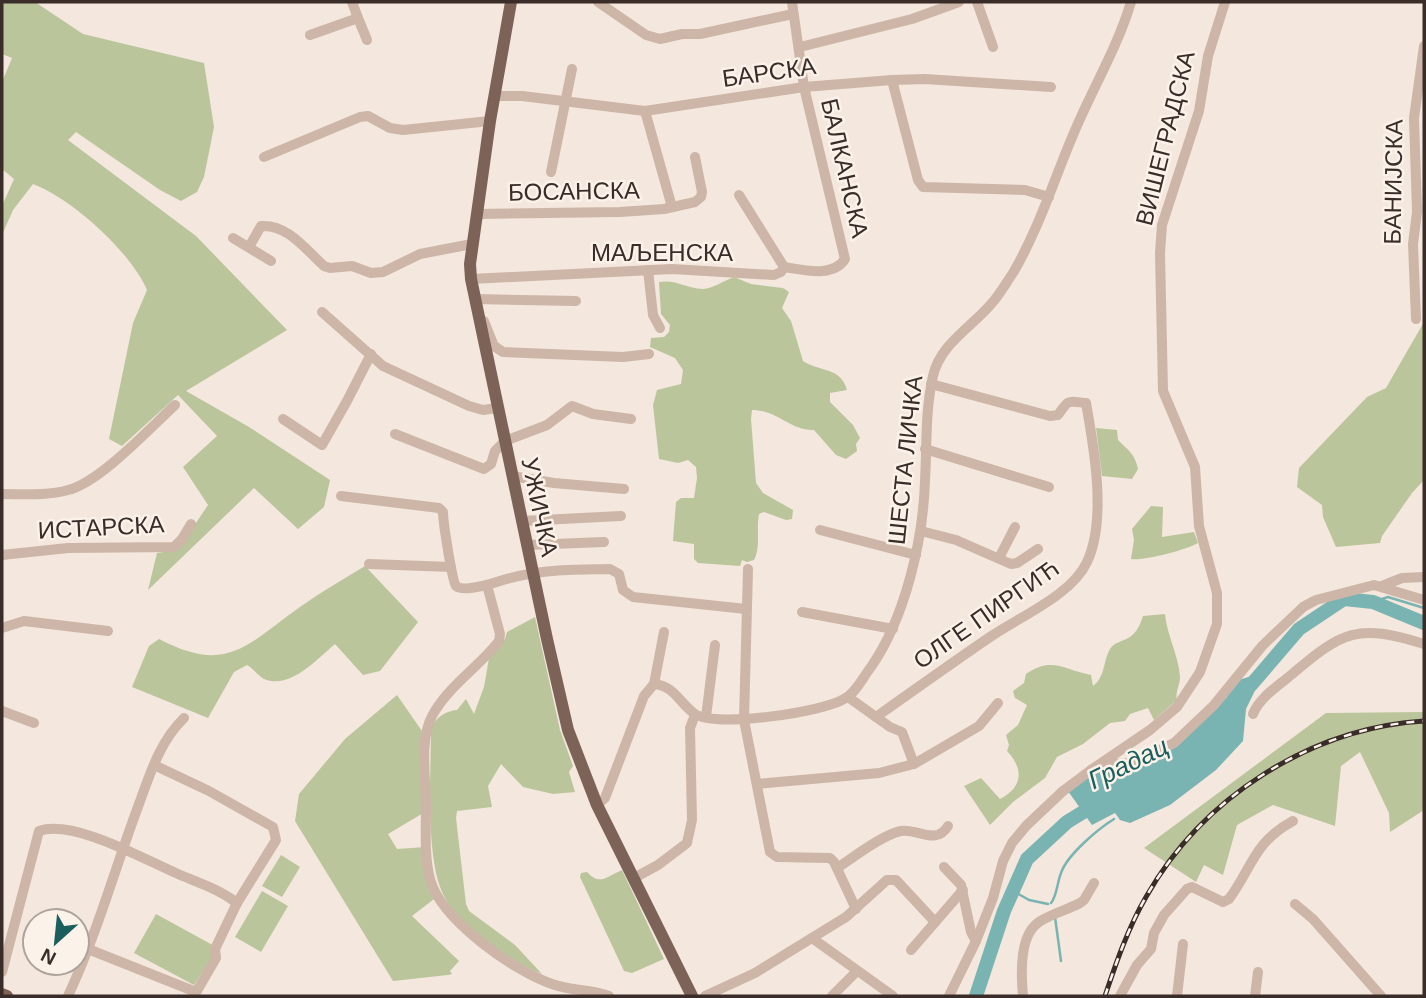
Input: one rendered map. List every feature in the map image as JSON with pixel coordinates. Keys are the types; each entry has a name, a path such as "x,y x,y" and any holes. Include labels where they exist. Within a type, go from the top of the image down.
{"main road":[{"name":"УЖИЧКА","path":"511,2 472,244 471,279 568,730 597,805 692,996"},
{"path":"2,994 7,996"}],"street":[{"path":"352,2 367,40"},
{"path":"598,2 646,35 660,39 682,34 700,34 793,14"},
{"name":"БАЛКАНСКА","path":"792,2 804,87 845,259"},
{"path":"800,47 912,19 959,2"},
{"path":"977,2 993,47"},
{"name":"ШЕСТА ЛИЧКА","path":"848,698 884,647 893,629 915,555 921,531 931,384 937,363 946,349 991,304 1034,235 1077,126 1090,102 1131,2"},
{"name":"ВИШЕГРАДСКА","path":"949,996 976,941 993,898 1003,861 1012,843 1063,791 1150,730 1177,707 1200,672 1217,624 1217,593 1199,526 1195,467 1163,391 1160,253 1162,225 1199,111 1208,56 1225,2"},
{"path":"310,35 358,18"},
{"name":"БАНИЈСКА","path":"1416,319 1413,244 1417,212 1414,118 1424,47"},
{"path":"551,172 572,69"},
{"name":"БАРСКА","path":"494,96 522,96 645,111 804,87 892,80 925,79 1051,87"},
{"path":"892,80 918,180 923,187 1025,190 1049,197"},
{"path":"645,111 672,208 695,202 701,197 695,157"},
{"path":"264,157 360,117 368,116 390,128 403,130 490,121"},
{"path":"739,195 784,267"},
{"name":"БОСАНСКА","path":"477,214 620,212 672,208"},
{"path":"249,247 261,226 277,227 296,240 324,266 352,266 378,273 420,254 472,244"},
{"path":"233,238 271,261"},
{"name":"МАЉЕНСКА","path":"471,279 648,270 774,275 784,267 832,271 845,259"},
{"path":"648,270 653,315 660,328"},
{"path":"475,299 576,301"},
{"path":"322,312 389,370 483,410 497,408"},
{"path":"478,316 484,321 495,349 503,352 622,357 649,354"},
{"path":"283,419 322,444 371,354"},
{"name":"ОЛГЕ ПИРГИЋ","path":"876,717 993,635 1053,598 1083,570 1095,536 1098,477 1086,403 1065,402 1058,415 1050,416 931,384"},
{"path":"2,494 53,493 80,486 112,462 176,405"},
{"path":"395,434 484,469 489,467 495,452 505,440 547,425 572,406 593,414 631,419"},
{"path":"925,449 1049,486"},
{"path":"512,476 554,483 625,489"},
{"path":"341,496 439,508 443,512 452,578 458,587 487,585 532,572 610,569 619,574 623,590 633,597 746,608"},
{"path":"522,521 621,516"},
{"name":"ИСТАРСКА","path":"2,555 68,548 174,547 191,524"},
{"path":"999,558 1015,527"},
{"path":"820,530 915,555"},
{"path":"921,531 956,540 1014,564 1038,549"},
{"path":"527,545 604,542"},
{"path":"369,564 451,568"},
{"path":"748,569 744,720 771,852 773,856 830,858 856,909"},
{"path":"1382,586 1424,577"},
{"path":"1409,595 1411,578"},
{"path":"487,585 500,634 499,641 444,699 434,713 426,734 425,847 430,881 445,907 463,926 516,967 566,989 592,991 609,996"},
{"path":"1091,770 1111,764 1132,763 1174,743 1214,705 1263,645 1303,607 1316,600 1367,585 1382,586 1424,600"},
{"path":"802,612 893,629"},
{"path":"2,628 24,621 107,631"},
{"path":"597,805 605,798 644,696 654,684 664,632"},
{"path":"1252,714 1278,686 1312,657 1347,634 1373,632 1424,644"},
{"path":"634,878 659,865 687,843 692,820 690,728 700,716 715,645"},
{"path":"654,684 672,690 700,716 744,720 823,707 848,698 890,727 902,732 914,764"},
{"path":"757,784 879,773 914,764 979,726 998,703"},
{"path":"2,711 34,723"},
{"path":"91,941 122,848 154,765 166,740 184,718"},
{"path":"91,951 195,994 216,958 215,949 237,903 276,840 273,828 209,790 154,765"},
{"path":"1120,996 1137,965 1151,949 1154,933 1164,915 1181,895 1192,887 1223,902 1229,899 1263,842 1275,830 1293,821"},
{"path":"837,868 899,832 905,830 933,836 945,831 948,826"},
{"path":"2,972 39,831 53,827 122,848 223,892 237,903"},
{"path":"944,867 957,878 963,891 971,932 976,941"},
{"path":"705,996 755,973 812,938 856,909 887,880 896,880 934,922"},
{"path":"1023,996 1025,941 1038,922 1084,900 1094,883"},
{"path":"911,950 963,891"},
{"path":"1295,904 1313,919 1381,996"},
{"path":"812,938 893,996"},
{"path":"1177,996 1183,944"},
{"path":"832,996 857,971"},
{"path":"1255,996 1258,972"},
{"path":"68,996 76,977"}],"green space":[{"path":"2,2 35,2 83,34 204,63 214,127 204,177 197,192 181,201 160,190 76,132 68,140 196,236 287,330 186,391 249,427 330,480 324,507 298,529 254,488 148,590 157,553 178,550 208,505 183,467 217,436 178,395 122,446 109,439 133,323 147,290 128,259 98,228 65,201 33,184 13,210 2,235 2,206 14,179 2,169 2,82 12,58 2,54"},
{"path":"734,277 751,284 783,288 789,292 782,308 791,321 803,361 840,377 847,390 830,393 830,402 853,425 860,438 856,444 857,451 846,459 836,455 814,430 798,427 769,413 752,410 756,483 763,493 793,510 792,519 786,520 764,512 759,514 756,555 754,560 742,560 740,566 698,563 694,559 694,544 673,541 676,502 681,498 694,498 696,467 688,460 678,463 659,459 653,405 657,390 681,384 683,370 675,358 650,347 651,338 664,337 669,332 670,325 661,314 659,282 707,289"},
{"path":"1424,322 1424,480 1412,493 1380,543 1336,547 1323,517 1322,505 1297,487 1299,468 1367,397 1386,388"},
{"path":"1096,428 1117,430 1118,440 1131,453 1137,464 1138,469 1132,479 1102,476"},
{"path":"1151,506 1163,507 1162,537 1194,532 1198,543 1165,554 1131,559 1134,540 1132,529"},
{"path":"365,566 418,622 380,671 363,675 335,644 311,665 284,680 264,679 247,665 234,672 208,718 132,687 149,646 159,639 183,650 203,655 220,655 235,651"},
{"path":"1165,614 1179,669 1177,700 1154,720 1148,708 1130,714 1125,721 1110,723 1083,744 1057,757 1045,778 1013,802 990,825 964,786 981,778 1000,799 1017,783 1018,771 1007,751 1009,745 1006,735 1018,725 1027,705 1015,698 1013,691 1024,683 1026,674 1043,666 1058,666 1091,675 1093,686 1100,678 1112,646 1130,637 1143,616"},
{"path":"535,617 560,730 573,766 569,772 575,792 553,794 523,787 501,764 488,786 492,807 457,811 456,818 469,911 515,945 542,974 515,961 486,941 450,906 437,878 430,813 433,724 445,713 457,710 466,699 474,714 484,687 489,658 505,639 507,632"},
{"path":"397,695 424,734 425,812 388,834 397,849 425,847 434,899 412,916 459,961 450,971 452,974 393,981 295,821 299,794 345,739"},
{"path":"1424,712 1424,810 1390,832 1389,813 1360,752 1341,766 1335,826 1273,805 1237,825 1223,875 1204,865 1196,882 1144,848 1326,713"},
{"path":"281,855 300,867 282,897 262,886"},
{"path":"622,870 664,959 632,973 624,971 580,877 581,873 587,872 596,879 603,879"},
{"path":"262,891 288,906 261,952 235,937"},
{"path":"156,914 218,948 194,985 134,953"}],"water":[{"path":"1264,672 1246,709 1243,741 1216,770 1170,805 1130,823 1120,820 1115,813 1092,825 1068,791 1098,771 1144,762 1174,748 1226,698 1239,680"}],"waterway":[{"path":"1373,602 1388,597 1424,608"},
{"name":"Градац","path":"1251,685 1299,629 1344,599 1373,602 1424,623"},
{"name":"Градац","path":"976,996 1004,911 1027,859 1067,822 1098,803"},
{"path":"1051,903 1064,866 1076,851 1114,819"},
{"path":"1013,891 1029,900 1048,904"},
{"path":"1055,917 1061,961"}],"railway":[{"path":"1105,996 1128,933 1146,897 1169,861 1197,829 1229,800 1263,774 1340,738 1382,727 1424,721"}]}
